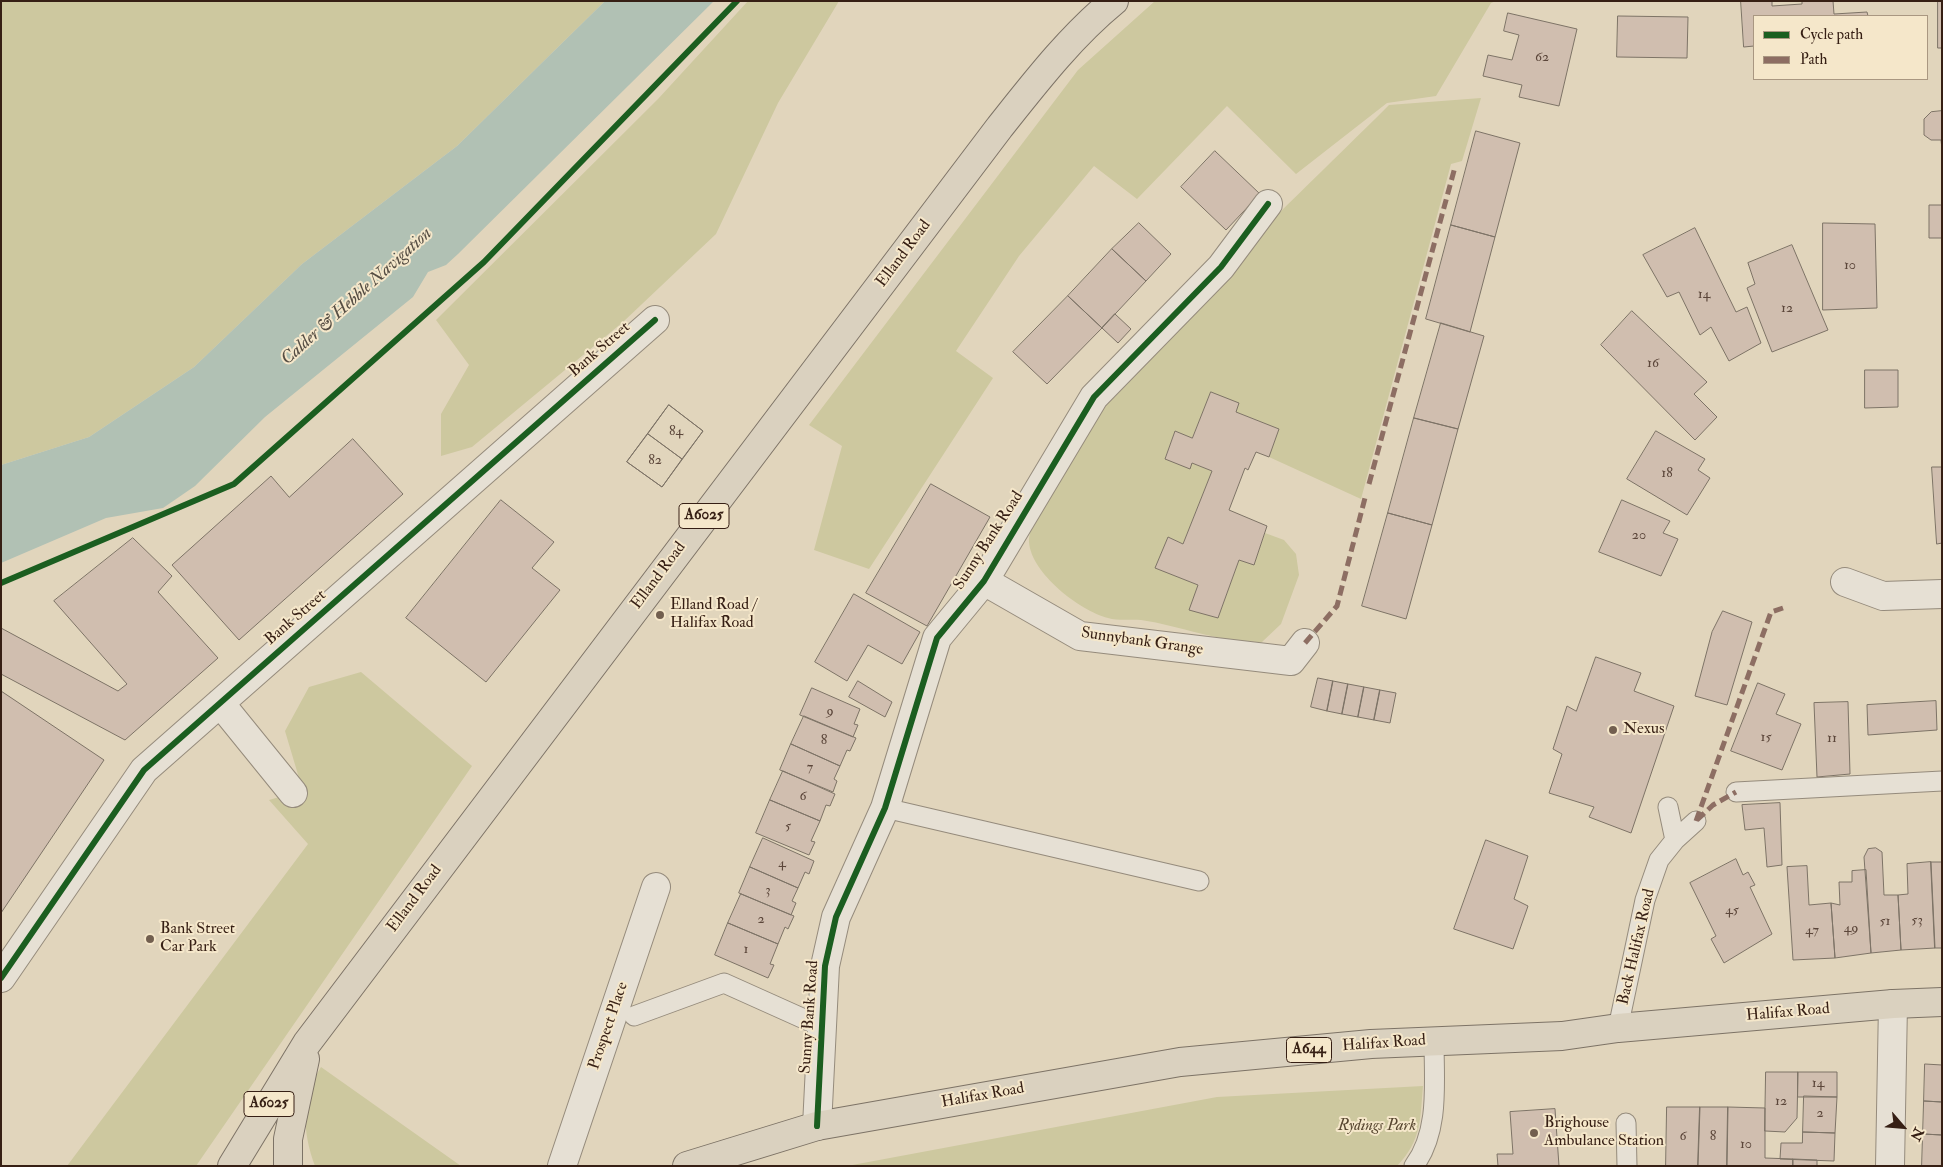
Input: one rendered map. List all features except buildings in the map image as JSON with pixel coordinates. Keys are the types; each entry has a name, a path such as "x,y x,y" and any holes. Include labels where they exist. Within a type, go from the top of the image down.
{"main road":[{"name":"Elland Road","path":"307,1043 999,128 1052,63 1114,1"},
{"name":"Halifax Road","path":"687,1166 817,1126 1180,1062 1371,1044 1562,1036 1618,1028 1893,1004 1942,1002"},
{"name":"A6025","path":"232,1166 307,1043"},
{"name":"A6025","path":"288,1166 288,1138 307,1043"}],"street":[{"name":"Sunny Bank Road","path":"817,1126 825,966 836,917 885,808 937,638 984,581 1094,397 1221,267 1268,204"},
{"name":"Bank Street","path":"1,978 144,770 655,320"},
{"name":"Sunnybank Grange","path":"984,581 1080,636 1291,662 1305,643"},
{"path":"1845,582 1883,596 1942,594"},
{"path":"220,703 293,793"},
{"name":"Prospect Place","path":"562,1166 656,887"},
{"path":"1890,1166 1893,1004"}],"lane":[{"path":"1736,792 1942,781"},
{"path":"1668,807 1676,840"},
{"path":"885,808 1199,881"},
{"name":"Back Halifax Road","path":"1618,1028 1645,900 1659,860 1696,821"},
{"path":"634,1016 724,982 822,1027"},
{"path":"1414,1166 1426,1141 1434,1108 1434,1041"},
{"path":"1626,1123 1627,1166"}],"green space":[{"path":"1,1 605,1 457,146 302,264 194,367 89,437 1,465"},
{"path":"748,1 839,1 778,103 716,234 623,322 472,447 441,456 441,414 469,365 436,320 658,99"},
{"path":"1155,1 1496,1 1491,3 1436,96 1387,103 1296,174 1227,106 1137,199 1094,166 1019,256 956,351 993,378 869,569 814,550 842,446 809,425 1078,70"},
{"path":"1481,98 1462,161 1451,164 1361,499 1269,457 1279,429 1236,412 1211,392 1192,438 1175,431 1165,458 1192,463 1212,471 1183,544 1168,537 1156,568 1198,585 1190,610 1218,618 1239,560 1254,564 1265,533 1284,540 1296,554 1299,575 1281,624 1262,642 1231,640 1141,620 1108,618 1084,608 1059,589 1047,578 1032,554 1029,536 1034,520 1088,431 1166,331 1253,239 1389,105"},
{"path":"361,672 472,766 196,1166 67,1166 308,844 269,800 293,793 299,778 285,731 309,687"},
{"path":"321,1067 461,1166 315,1166 308,1140 306,1115 310,1091"},
{"name":"Rydings Park","path":"1423,1086 1418,1129 1411,1147 1397,1166 847,1166 1217,1097"}],"water":[{"name":"Calder & Hebble Navigation","path":"605,1 714,1 458,254 446,265 428,272 413,297 265,417 195,486 163,508 106,518 1,563 1,465 89,437 194,367 302,264 457,146"}],"marked path":[{"path":"1369,484 1455,167"},
{"path":"1305,643 1337,606 1365,498"},
{"path":"1696,821 1771,612 1783,608"},
{"path":"1697,820 1713,805 1736,792"}],"cycle path":[{"path":"1,583 234,484 484,262 737,1"},
{"path":"817,1126 825,966 836,917 885,808 937,638 984,581 1094,397 1221,267 1268,204"},
{"path":"1,978 144,770 655,320"}],"place":[{"name":"Elland Road / Halifax Road","path":"660,615"},
{"name":"Nexus","path":"1613,730"},
{"name":"Bank Street Car Park","path":"150,939"},
{"name":"Brighouse Ambulance Station","path":"1534,1133"}]}
